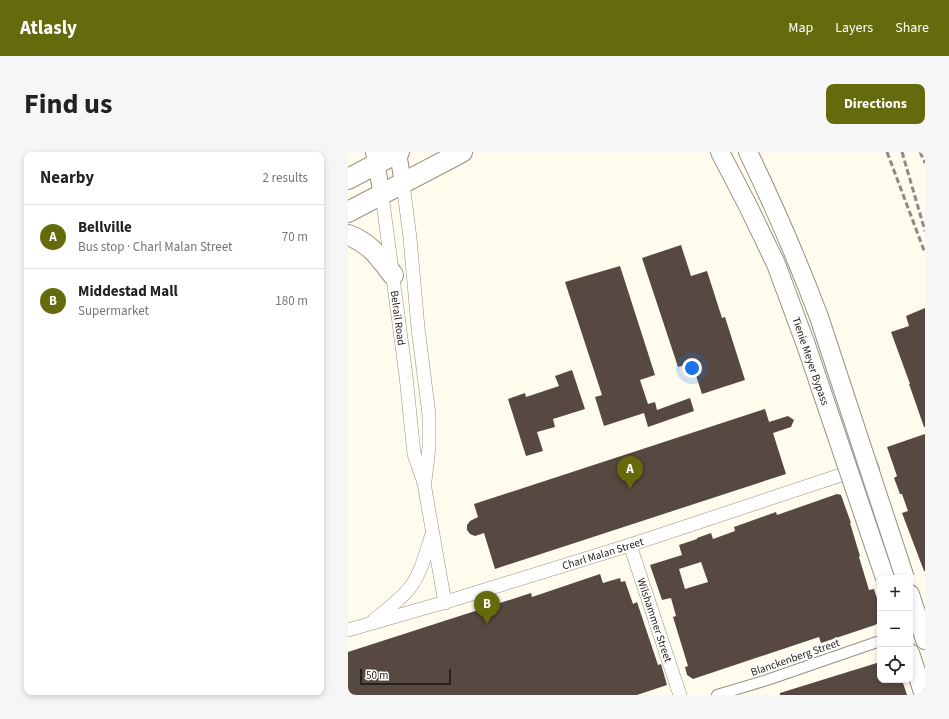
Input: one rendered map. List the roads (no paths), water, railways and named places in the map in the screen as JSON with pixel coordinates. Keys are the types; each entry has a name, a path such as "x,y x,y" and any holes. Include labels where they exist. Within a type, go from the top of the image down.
{"main road":[{"path":"348,179 375,158 398,152"},
{"path":"348,212 462,152"},
{"name":"Tienie Meyer Bypass","path":"720,152 776,264 810,358 884,575"},
{"name":"Tienie Meyer Bypass","path":"748,152 785,232 819,317 904,575"},
{"path":"348,235 370,246 393,275"},
{"path":"913,603 925,640"},
{"path":"913,662 924,695"}],"street":[{"name":"Belrail Road","path":"398,152 403,184 418,328 430,415 429,447 424,483"},
{"name":"Belrail Road","path":"375,158 382,195 393,275 414,454 424,483 445,602"},
{"name":"Charl Malan Street","path":"348,630 630,545 872,466 907,575"},
{"path":"856,470 889,575"},
{"path":"369,623 400,599 410,588 417,577 432,533"},
{"name":"Wilshammer Street","path":"630,545 680,695"},
{"path":"913,593 925,631"},
{"name":"Blanckenberg Street","path":"717,695 767,680 877,642"},
{"path":"912,647 925,688"}],"railway":[{"path":"887,152 925,253"},
{"path":"902,152 925,231"},
{"path":"920,152 925,163"}],"place":[{"name":"Bellville","path":"630,489"},
{"name":"Middestad Mall","path":"487,624"}]}
